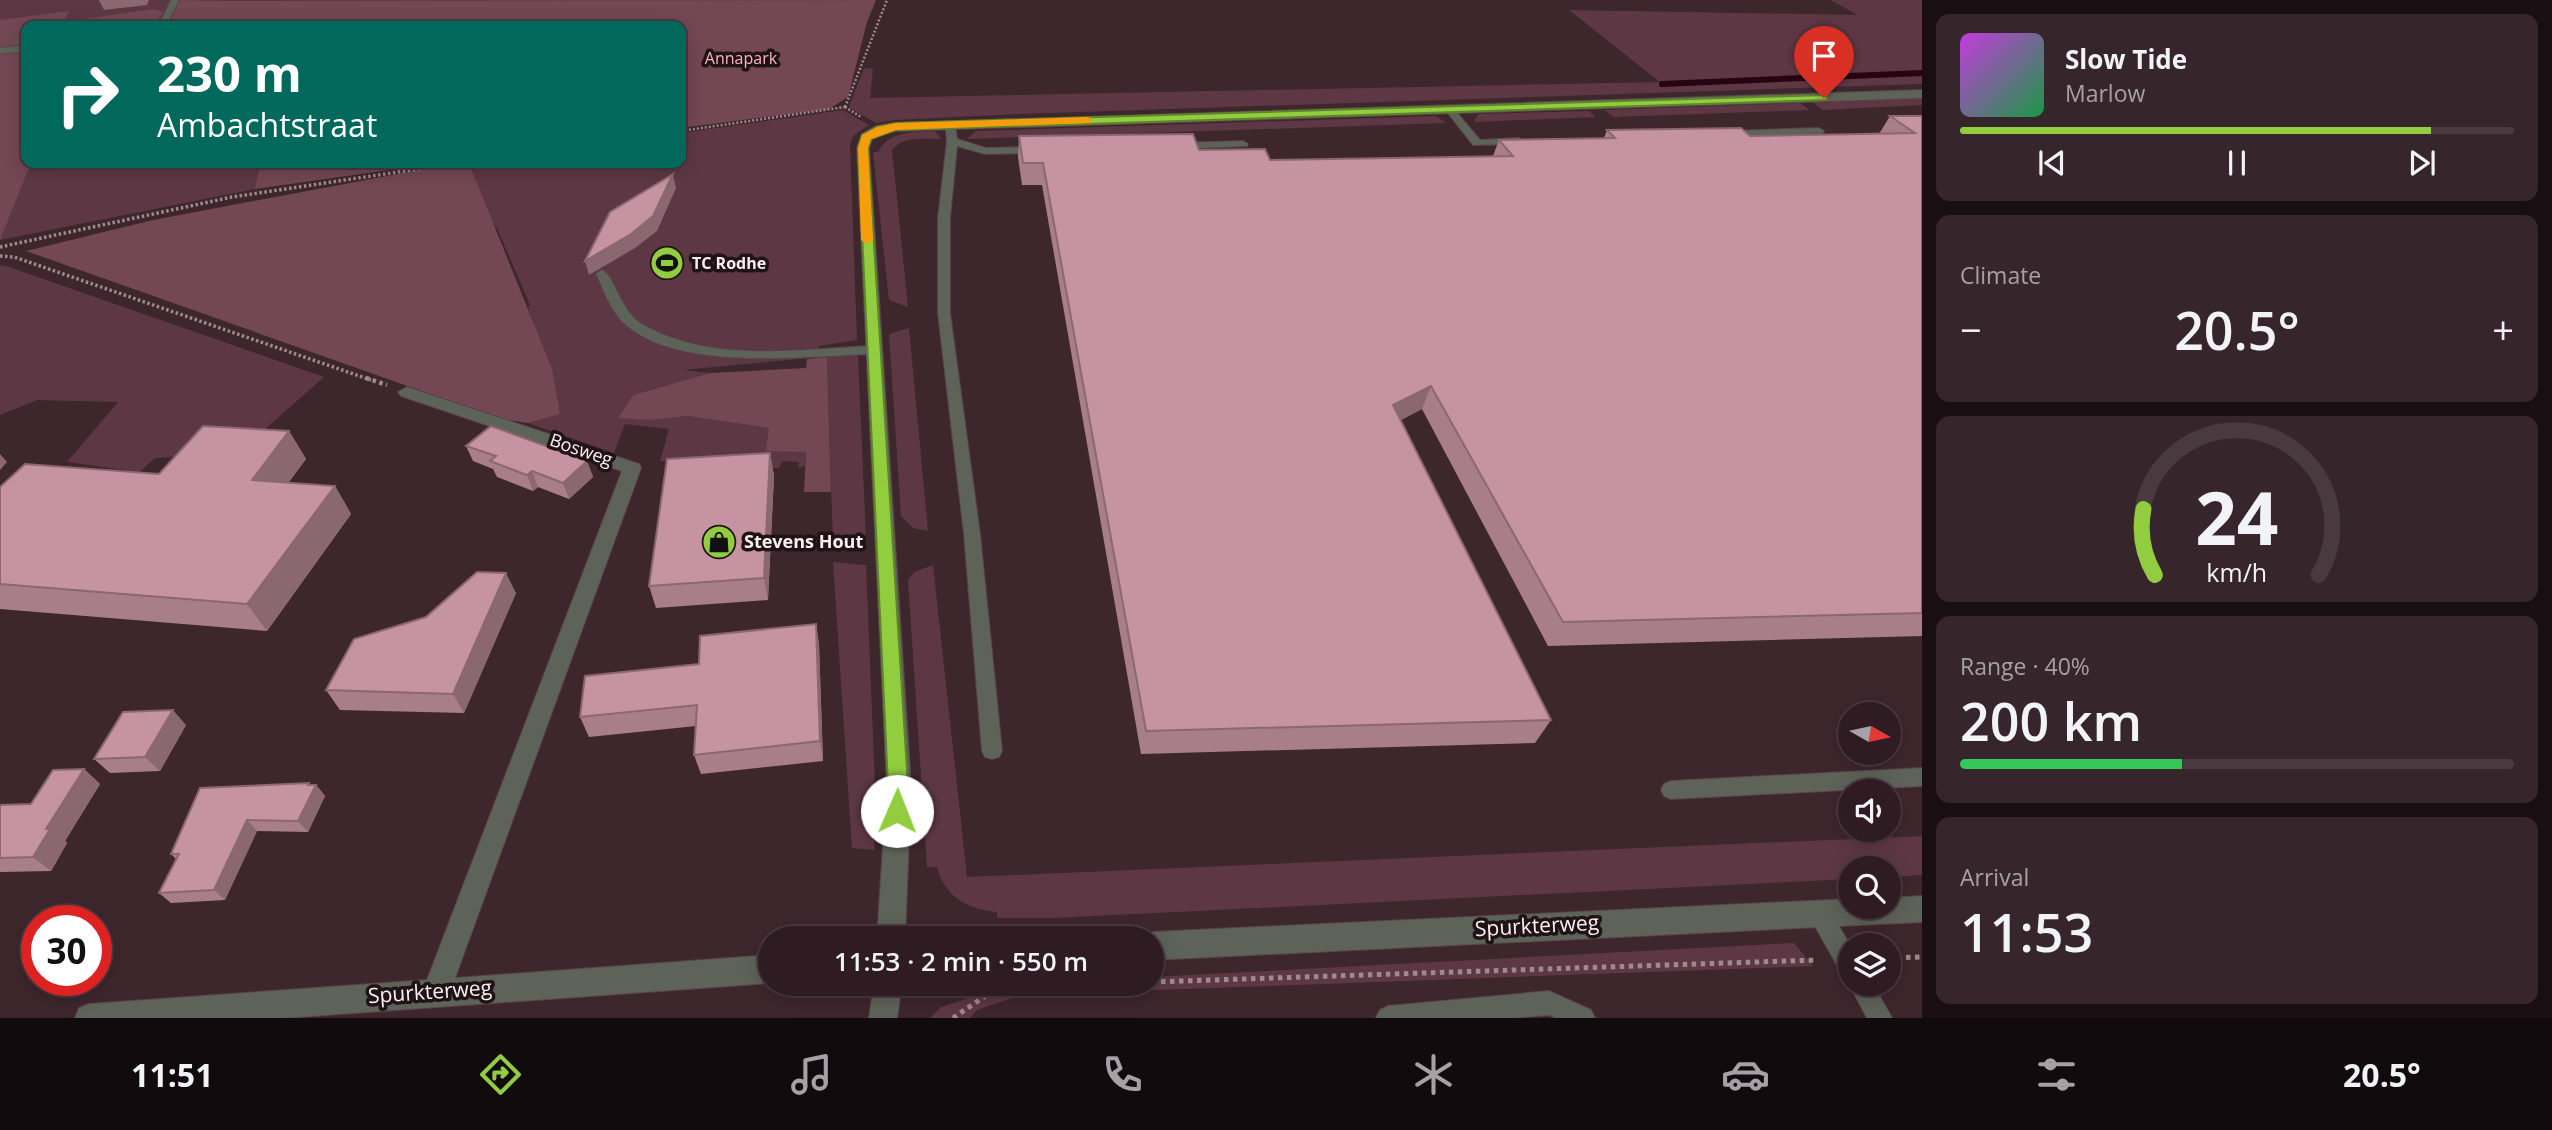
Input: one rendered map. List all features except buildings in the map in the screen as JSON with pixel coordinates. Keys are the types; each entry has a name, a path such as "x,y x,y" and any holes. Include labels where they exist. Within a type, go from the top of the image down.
{"street":[{"path":"892,926 898,786 863,148 866,137 880,130 950,124 1922,93"},
{"name":"Bosweg","path":"407,392 632,468 436,992"},
{"name":"Spurkterweg","path":"1164,945 1922,909"},
{"name":"Spurkterweg","path":"89,1018 758,970"},
{"path":"883,1018 886,996"}],"lane":[{"path":"164,21 175,0"},
{"path":"0,51 21,49"},
{"path":"1450,110 1477,143 1532,141"},
{"path":"950,124 952,141 944,218 944,313 972,534 992,751"},
{"path":"1709,135 1819,131"},
{"path":"952,141 985,151 1053,149"},
{"path":"1161,146 1243,144"},
{"path":"601,274 617,306 632,324 662,340 714,353 873,350"},
{"path":"1671,790 1922,777"},
{"path":"1818,912 1838,947"},
{"path":"1867,996 1880,1018"},
{"path":"1388,1018 1549,1003 1570,1015"}],"path":[{"path":"686,130 845,107 887,0"},
{"path":"0,247 232,197 424,168"},
{"path":"0,256 27,262 407,392"},
{"path":"1901,958 1922,957"},
{"path":"1164,982 1838,963"},
{"path":"953,1018 983,996"}],"shaded area":[{"path":"0,0 869,0 686,25 686,21 21,21 21,168 380,168 256,186 255,189 0,240"},
{"path":"1830,0 1922,0 1922,84 1020,114 876,123 850,108 864,68 873,69 870,98 1660,82 1569,10 1858,15"},
{"path":"1922,97 1922,105 1823,110 1812,102"},
{"path":"1800,103 1810,110 1614,117 1604,110"},
{"name":"TC Rodhe","path":"843,110 869,125 853,136 850,145 857,340 819,346 818,357 683,370 710,373 633,395 619,417 652,420 687,416 770,428 806,452 805,466 798,468 799,462 783,461 779,468 727,468 727,463 660,461 669,429 625,424 614,453 528,423 560,414 528,307 530,305 497,228 483,210 487,207 481,208 465,186 477,183 471,168 686,168 686,132"},
{"path":"1589,111 1595,117 1474,122 1478,114"},
{"path":"1436,116 1446,123 967,139 976,131"},
{"path":"935,131 941,139 908,140 892,150 908,307 889,300 873,152 878,152 882,145 895,136"},
{"path":"0,265 324,377 255,438 196,456 155,458 139,472 67,462 118,402 37,400 0,415"},
{"path":"909,328 928,531 913,528 901,516 889,334"},
{"path":"858,356 866,538 833,544 827,357"},
{"path":"833,562 866,565 876,810 874,850 852,848"},
{"path":"933,565 967,877 1838,840 1838,842 1901,842 1901,837 1922,836 1922,875 1901,876 1901,856 1838,856 1838,880 1053,918 997,918 997,912 976,908 959,900 946,886 937,867 927,867 908,580 914,572"},
{"path":"1794,943 1813,966 1164,990 1164,976"},
{"path":"976,996 1018,996 977,1010 970,1018 930,1018 941,1007"}],"green space":[{"name":"Annapark","path":"180,0 876,0 867,22 848,97 829,109 686,127 686,21 170,21"},
{"path":"153,9 164,12 156,21 70,21"},
{"path":"69,11 64,21 21,21 21,48 0,50 0,20"},
{"path":"21,51 21,168 29,168 0,240 0,53"},
{"path":"259,168 404,168 255,189"},
{"path":"429,168 471,168 552,369 560,414 528,423 501,419 26,251 153,220"},
{"path":"827,357 831,492 804,492 806,452 766,451 769,428 687,416 652,420 618,418 633,395 710,373 806,368 807,359"}],"waterway":[{"path":"1662,84 1922,73"}],"slow traffic":[{"path":"867,240 863,148 866,137 880,130 896,127 1087,120"}],"place":[{"name":"TC Rodhe","path":"667,263"},
{"name":"Stevens Hout","path":"719,542"}],"route":[{"path":"897,811 898,786 863,148 866,137 880,130 896,127 1824,98"}]}
